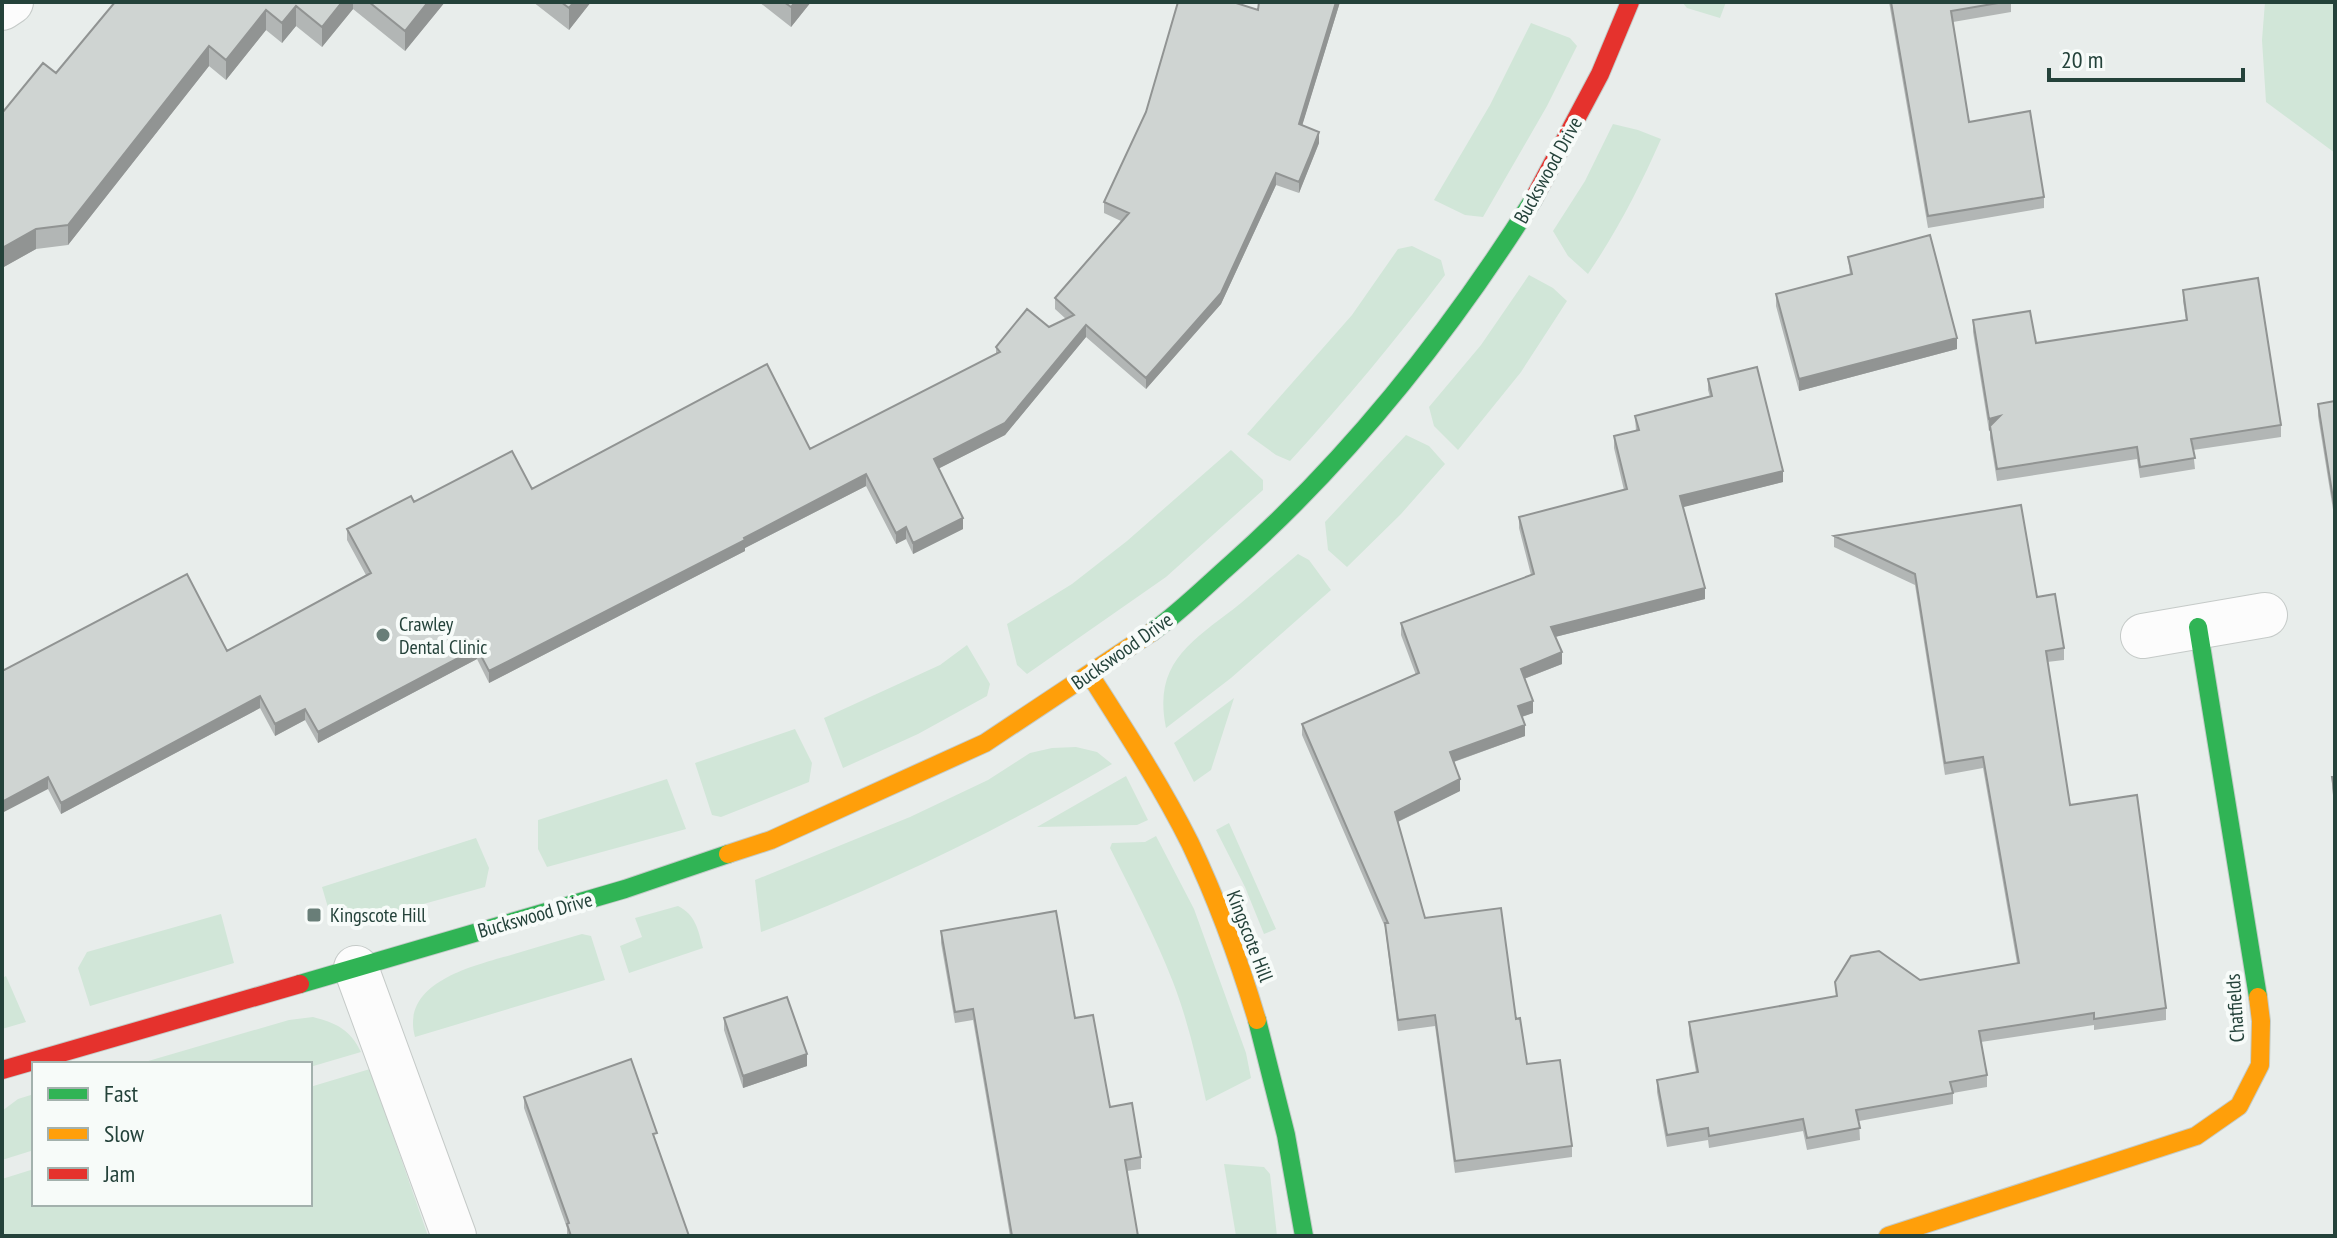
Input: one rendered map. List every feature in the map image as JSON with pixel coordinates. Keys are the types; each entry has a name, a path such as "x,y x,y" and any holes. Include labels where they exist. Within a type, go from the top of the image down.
{"street":[{"path":"2,8 11,2"},
{"name":"Buckswood Drive","path":"2,1070 625,889 771,840 985,743 1090,675 1165,623 1285,516 1384,408 1466,304 1533,201 1600,74 1630,2"},
{"path":"2143,636 2265,615"},
{"name":"Chatfields","path":"1888,1236 2196,1136 2239,1106 2260,1065 2261,1021 2255,968 2198,627"},
{"name":"Kingscote Hill","path":"1090,675 1141,756 1190,845 1236,953 1267,1052 1291,1149 1304,1236"},
{"path":"356,968 454,1236"}],"green space":[{"path":"1682,2 1726,2 1720,18 1687,8"},
{"path":"2265,2 2335,2 2335,153 2266,102 2262,40"},
{"path":"1531,23 1570,38 1577,46 1547,106 1483,217 1465,215 1434,200 1490,105"},
{"path":"1613,124 1661,139 1628,208 1588,274 1568,256 1553,231 1585,181"},
{"path":"1412,246 1441,260 1445,275 1331,416 1290,461 1247,434 1352,315 1398,249"},
{"path":"1529,275 1553,288 1567,301 1521,372 1458,450 1434,426 1429,407 1481,345"},
{"path":"1406,435 1429,446 1445,464 1401,514 1347,567 1328,550 1325,522"},
{"path":"1231,450 1263,480 1263,490 1166,577 1027,674 1017,665 1007,624 1072,584 1127,541"},
{"path":"1298,554 1309,560 1331,590 1231,678 1166,728 1163,705 1165,685 1171,668 1181,654"},
{"path":"967,645 990,684 987,696 918,734 843,768 824,718 940,665"},
{"path":"1234,698 1211,770 1194,782 1174,743"},
{"path":"795,729 812,763 809,782 721,817 712,815 695,763"},
{"path":"1076,747 1097,752 1112,764 940,856 852,896 761,932 755,880 910,817 988,780 1030,753"},
{"path":"1126,776 1148,820 1137,825 1037,827"},
{"path":"667,779 686,829 547,867 538,849 538,820"},
{"path":"1229,823 1276,929 1264,934 1245,887 1216,830"},
{"path":"1156,836 1194,909 1246,1053 1251,1078 1206,1101 1188,1026 1173,982 1110,848 1112,843 1145,842"},
{"path":"476,838 489,868 485,887 351,924 347,906 329,911 322,887"},
{"path":"678,906 693,918 703,948 629,973 620,946 642,937 635,918"},
{"path":"221,914 234,963 90,1006 78,968 87,952"},
{"path":"582,934 591,936 605,980 415,1037 413,1018 418,1003 428,990 443,980 477,965"},
{"path":"6,976 26,1022 2,1029 2,978"},
{"path":"313,1017 329,1022 342,1028 361,1052 312,1066 312,1062 145,1062 289,1020"},
{"path":"370,1069 428,1236 5,1236 2,1230 2,1179 32,1170 32,1206 312,1206 312,1086"},
{"path":"32,1095 32,1151 2,1160 2,1111 18,1099"},
{"path":"1224,1164 1264,1167 1270,1174 1277,1236 1236,1236"}],"building":[{"path":"115,2 342,2 322,27 296,6 282,23 266,10 226,60 209,46 68,225 36,229 2,248 2,113 43,63 56,73"},
{"path":"369,2 428,2 405,31"},
{"path":"1178,2 1233,2 1258,10 1259,2 1336,2 1299,124 1319,132 1299,182 1276,173 1221,293 1146,378 1086,325 1005,423 934,459 963,518 913,543 906,527 896,533 866,474 745,540 489,671 477,648 318,732 305,709 275,724 260,696 61,803 48,777 2,802 2,671 187,574 227,651 371,573 347,529 411,496 414,502 512,451 532,489 767,364 810,449 1000,352 996,347 1027,309 1049,327 1074,315 1055,298 1129,213 1104,202 1146,112"},
{"path":"1891,2 2004,2 1951,11 1969,122 2030,111 2044,197 1928,216"},
{"path":"1930,235 1957,338 1799,379 1776,294 1852,274 1848,257"},
{"path":"2258,278 2281,425 2191,439 2195,458 2140,467 2137,447 1997,469 1990,426 2000,416 1989,419 1973,320 2030,311 2036,343 2187,320 2183,290"},
{"path":"1757,367 1783,471 1680,496 1705,588 1551,627 1562,652 1521,669 1533,701 1518,706 1525,725 1450,752 1460,779 1395,812 1425,918 1501,908 1516,1019 1520,1018 1527,1064 1560,1060 1572,1146 1455,1161 1435,1015 1398,1020 1385,923 1388,923 1302,724 1419,673 1401,623 1534,574 1519,517 1627,489 1614,436 1639,430 1635,416 1712,396 1708,379"},
{"path":"2335,401 2335,511 2318,404"},
{"path":"2021,505 2037,597 2055,594 2064,648 2046,651 2070,805 2137,795 2166,1008 2094,1019 2094,1013 1979,1031 1987,1075 1950,1082 1953,1093 1856,1110 1860,1128 1807,1138 1803,1119 1709,1136 1708,1128 1667,1135 1657,1080 1698,1072 1689,1022 1837,996 1835,982 1851,956 1879,951 1920,980 2019,963 1983,757 1945,763 1915,574 1834,536"},
{"path":"1056,911 1075,1018 1093,1015 1110,1107 1132,1103 1141,1157 1125,1160 1138,1236 1012,1236 973,1009 955,1012 941,931"},
{"path":"787,997 807,1054 743,1076 724,1018"},
{"path":"631,1059 657,1133 653,1134 689,1236 571,1236 524,1097"}],"traffic: fast":[{"path":"1152,632 1275,523 1356,438 1467,299 1533,200"},
{"path":"2198,627 2258,997"},
{"path":"300,984 625,889 728,854"},
{"path":"1257,1020 1286,1135 1304,1236"}],"traffic: slow":[{"path":"728,854 771,840 985,743 1152,632"},
{"path":"1090,675 1155,779 1190,843 1227,930 1257,1020"},
{"path":"1888,1236 2196,1136 2239,1106 2260,1065 2258,997"}],"traffic: jam":[{"path":"1533,200 1600,74 1630,2"},
{"path":"2,1070 300,984"}],"place":[{"name":"Crawley Dental Clinic","path":"383,635"},
{"name":"Kingscote Hill","path":"314,915"}]}
